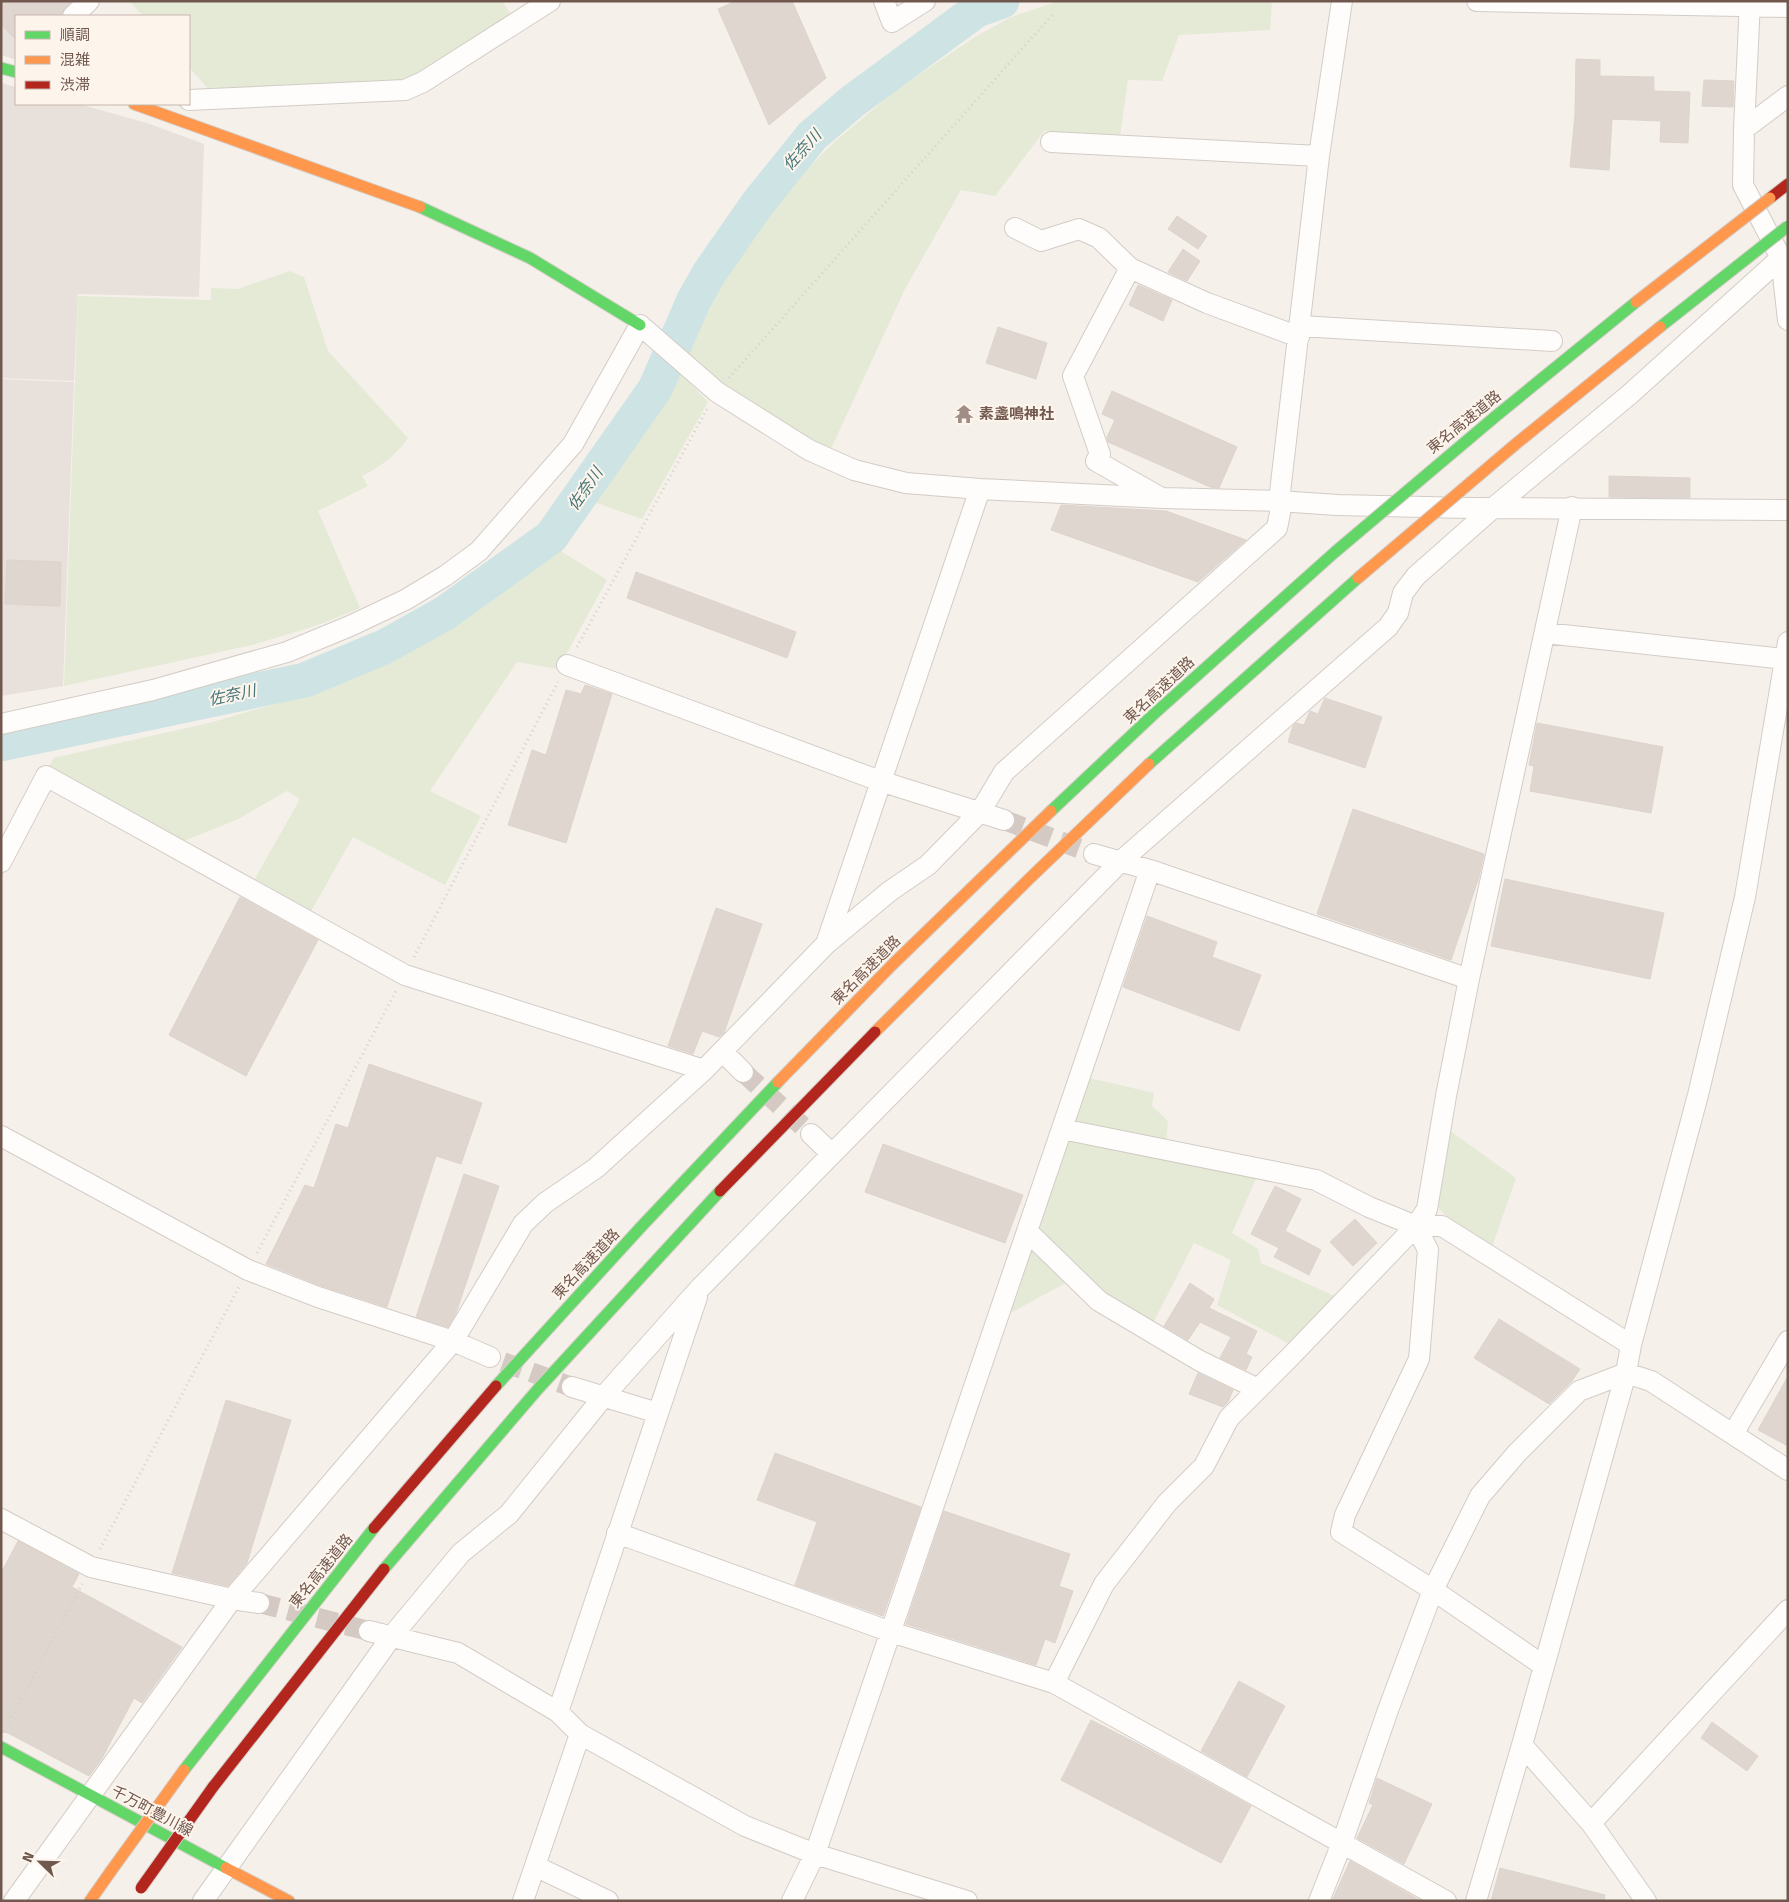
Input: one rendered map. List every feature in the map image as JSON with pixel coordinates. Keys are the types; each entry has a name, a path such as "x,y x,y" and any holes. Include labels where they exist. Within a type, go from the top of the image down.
{"main road":[{"path":"137,105 431,211 530,258 640,325"},
{"name":"東名高速道路","path":"90,1901 184,1770 270,1658 400,1497 543,1333 746,1112 934,923 1242,633 1437,463 1626,308 1788,184"},
{"path":"139,1891 213,1787 303,1671 427,1518 568,1355 770,1136 1116,795 1265,658 1476,476 1649,335 1788,226"},
{"name":"千万町豊川線","path":"1,1747 289,1901"}],"street":[{"path":"74,15 89,1"},
{"path":"190,100 405,90 423,82 550,1"},
{"path":"884,1 892,22 925,1"},
{"path":"14,1901 232,1599 453,1341 524,1224 545,1203 596,1168 704,1070 826,944 890,891 928,865 980,812 1004,772 1277,528 1319,156 1342,1"},
{"path":"1478,1 1750,4 1788,7"},
{"path":"1750,4 1743,185 1784,259 1788,320"},
{"path":"1744,129 1788,96"},
{"path":"1051,142 1319,156"},
{"path":"1016,228 1041,241 1079,229 1099,238 1130,268 1207,303 1300,332 1552,341"},
{"path":"203,1901 392,1636 461,1553 509,1514 604,1396 700,1288 1121,861 1388,627 1398,613 1403,593 1416,576 1493,508 1629,395 1784,259"},
{"path":"1130,268 1073,376 1100,454 1096,461 1163,498"},
{"path":"1,724 153,690 287,652 350,626 405,600 445,576 479,551 573,444 640,325 717,392 809,450 854,470 906,483 980,489 1337,505 1788,510"},
{"path":"826,944 980,489"},
{"path":"1054,1683 1104,1584 1167,1503 1204,1466 1229,1418 1416,1226 1427,1209 1446,1096 1469,979 1572,508"},
{"path":"1476,1901 1522,1745 1626,1373 1631,1345 1698,1095 1745,897 1787,650 1545,633"},
{"path":"567,665 880,781 1004,820"},
{"path":"1,862 46,776 404,975 704,1070"},
{"path":"1094,854 1150,870 1469,979"},
{"path":"792,1901 815,1854 1150,870"},
{"path":"722,1051 743,1072"},
{"path":"1062,1129 1316,1180 1369,1208 1416,1226 1442,1226 1631,1345"},
{"path":"810,1134 832,1154"},
{"path":"1,1136 248,1270 318,1296 453,1341 490,1357"},
{"path":"1416,1226 1428,1250 1419,1359 1345,1515 1341,1532 1433,1590 1544,1666"},
{"path":"1028,1230 1099,1301 1200,1362 1258,1389"},
{"path":"558,1712 700,1288"},
{"path":"1733,1434 1788,1341"},
{"path":"1319,1901 1342,1843 1388,1710 1433,1590 1480,1496 1517,1453 1579,1391 1626,1373 1650,1381 1788,1470"},
{"path":"572,1387 658,1413"},
{"path":"1,1519 91,1566 232,1599 259,1603"},
{"path":"617,1533 891,1632 1054,1683 1446,1901"},
{"path":"1591,1823 1788,1610"},
{"path":"369,1630 458,1653 558,1712 580,1734 745,1826 815,1854 967,1901"},
{"path":"523,1901 580,1734"},
{"path":"1522,1745 1591,1823 1646,1901"},
{"path":"535,1866 608,1901"}],"path":[{"path":"6,1728 567,665 717,392 1052,14"}],"shaded area":[{"path":"1,1 76,1 61,15 15,15 15,58 1,55"},
{"path":"1,83 15,87 15,105 83,105 147,123 204,144 199,297 78,294 74,381 1,378"},
{"path":"1,379 74,382 63,686 1,696"}],"green space":[{"path":"129,1 502,1 512,16 407,83 210,91 190,68 190,15 142,15"},
{"path":"1059,1 1272,1 1270,30 1179,35 1162,81 1128,80 1120,136 1044,131 995,196 961,190 905,289 829,453 720,388 685,350 707,306 747,242 790,186 832,144 896,90 975,37 1011,17"},
{"path":"290,271 304,277 328,351 408,438 388,460 362,476 368,486 318,511 360,608 318,625 252,645 64,686 78,296 211,300 211,288 237,289"},
{"path":"677,369 708,402 642,519 591,501"},
{"path":"551,545 607,580 558,669 517,662 430,791 481,816 445,885 353,837 310,913 253,882 300,799 287,791 238,819 182,842 48,770 53,758 209,723 313,693 385,659 458,618"},
{"path":"1085,1077 1154,1093 1152,1106 1168,1121 1166,1142 1068,1125"},
{"path":"1446,1128 1516,1178 1492,1247 1444,1214 1437,1206"},
{"path":"1065,1136 1258,1174 1232,1233 1258,1249 1261,1263 1337,1297 1293,1346 1217,1305 1231,1260 1194,1243 1151,1327 1101,1297 1033,1232"},
{"path":"1031,1239 1071,1280 1005,1316"}],"building":[{"path":"1,1 71,1 62,15 15,15 15,39 1,24"},
{"path":"736,1 792,1 826,78 769,125 718,9"},
{"path":"1576,59 1600,60 1600,76 1654,77 1654,91 1690,92 1688,143 1660,142 1661,121 1612,119 1609,170 1570,167 1575,115"},
{"path":"1704,80 1734,81 1733,107 1702,106"},
{"path":"1177,216 1207,236 1198,249 1168,229"},
{"path":"1183,249 1200,261 1187,281 1168,272"},
{"path":"1138,285 1172,300 1163,321 1129,305"},
{"path":"998,327 1047,343 1036,379 986,363"},
{"path":"1112,391 1237,447 1219,488 1210,487 1108,442 1107,437 1115,420 1102,414"},
{"path":"1609,476 1690,478 1690,498 1609,497"},
{"path":"1061,505 1166,511 1246,540 1198,582 1051,530"},
{"path":"7,560 61,562 60,606 5,604"},
{"path":"636,572 796,632 787,658 627,598"},
{"path":"585,685 612,694 566,843 508,825 532,750 546,755 566,690 581,694"},
{"path":"1325,698 1382,717 1365,768 1288,742 1293,726 1296,723 1304,725 1310,711 1318,714"},
{"path":"1537,723 1663,747 1651,813 1530,791 1534,766 1529,765"},
{"path":"1353,809 1484,854 1479,877 1451,960 1317,914"},
{"path":"1505,879 1664,913 1650,979 1491,946"},
{"path":"240,897 318,940 246,1076 169,1035"},
{"path":"716,908 762,924 724,1033 719,1037 702,1031 693,1054 668,1046"},
{"path":"1147,916 1217,942 1212,957 1261,975 1239,1031 1123,987"},
{"path":"369,1064 482,1103 461,1164 436,1156 387,1307 322,1286 266,1264 305,1185 314,1188 336,1124 348,1128"},
{"path":"883,1144 1023,1195 1005,1243 865,1192"},
{"path":"464,1174 499,1186 456,1313 448,1327 416,1317"},
{"path":"1275,1186 1301,1199 1285,1231 1321,1250 1309,1275 1274,1257 1279,1248 1251,1234"},
{"path":"1355,1219 1377,1243 1353,1266 1330,1242"},
{"path":"1190,1283 1214,1299 1209,1308 1257,1331 1246,1354 1252,1357 1246,1370 1220,1358 1231,1337 1200,1322 1188,1340 1164,1326"},
{"path":"1499,1319 1580,1369 1572,1381 1549,1404 1474,1358"},
{"path":"1198,1373 1233,1390 1228,1402 1223,1407 1189,1394"},
{"path":"1788,1376 1788,1446 1758,1430"},
{"path":"226,1400 291,1420 247,1563 228,1586 172,1573"},
{"path":"775,1453 921,1507 883,1616 795,1585 817,1522 757,1500"},
{"path":"944,1511 1070,1554 1059,1586 1073,1591 1055,1643 1045,1639 1036,1665 906,1624"},
{"path":"18,1541 79,1574 72,1587 182,1647 142,1703 134,1698 101,1760 89,1776 8,1733 1,1732 1,1573"},
{"path":"1239,1681 1285,1706 1247,1777 1201,1751"},
{"path":"1091,1720 1251,1806 1221,1863 1061,1780"},
{"path":"1712,1722 1758,1756 1747,1771 1701,1738"},
{"path":"1377,1778 1432,1804 1404,1864 1357,1838 1373,1805 1369,1803"},
{"path":"1350,1861 1421,1901 1332,1901"},
{"path":"1500,1868 1605,1895 1604,1901 1491,1901"}],"waterway":[{"name":"佐奈川","path":"1,744 305,680 386,646 445,613 551,537 655,389 694,300 710,272 758,203 812,136 853,101 977,10 1002,1"}],"tunnel":[{"path":"1004,820 1094,854"},
{"path":"743,1072 811,1134"},
{"path":"503,1362 572,1387"},
{"path":"259,1603 369,1631"}],"traffic: fast":[{"path":"1,68 15,72"},
{"path":"420,207 530,258 640,325"},
{"path":"1660,327 1788,226"},
{"path":"1335,552 1496,416 1636,302"},
{"path":"1051,811 1154,714 1335,552"},
{"path":"1149,764 1358,578"},
{"path":"496,1386 640,1228 778,1082"},
{"path":"384,1569 538,1389 720,1191"},
{"path":"184,1770 374,1528"},
{"path":"1,1747 226,1868"}],"traffic: slow":[{"path":"137,105 420,207"},
{"path":"1636,302 1770,198"},
{"path":"1358,578 1517,443 1660,327"},
{"path":"875,1032 1029,879 1149,764"},
{"path":"778,1082 892,965 1051,811"},
{"path":"111,1871 184,1770"},
{"path":"226,1868 289,1901"},
{"path":"90,1901 111,1871"}],"traffic: jam":[{"path":"1770,198 1788,184"},
{"path":"720,1191 875,1032"},
{"path":"374,1528 496,1386"},
{"path":"213,1787 384,1569"},
{"path":"141,1888 213,1787"}],"place":[{"name":"素盞鳴神社","path":"964,414"}]}
